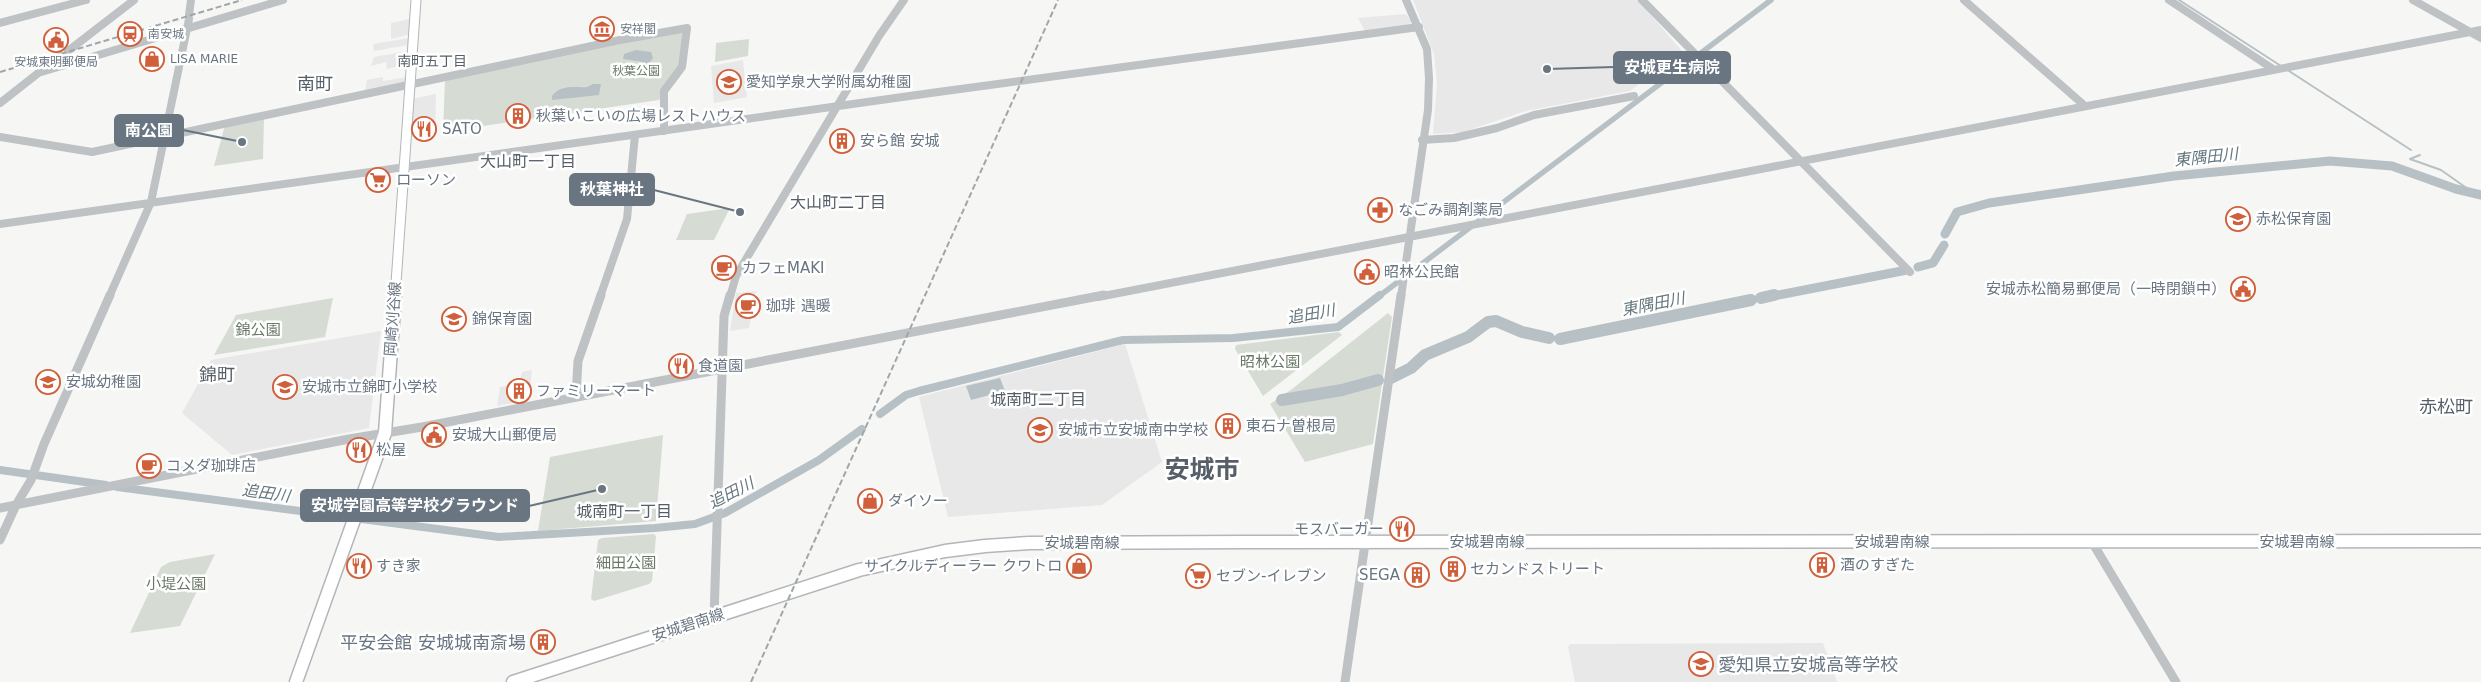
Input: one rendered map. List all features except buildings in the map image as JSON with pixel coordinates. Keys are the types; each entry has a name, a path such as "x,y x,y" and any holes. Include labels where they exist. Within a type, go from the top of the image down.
{"main road":[{"name":"岡崎刈谷線","path":"296,682 385,433 416,0"},
{"name":"安城碧南線","path":"512,682 859,570 945,551 985,546 1038,543 1366,542 2481,542"}],"street":[{"path":"0,23 86,0"},
{"path":"68,51 134,0"},
{"path":"0,540 16,505 37,468 48,435 151,202 187,28 191,0"},
{"path":"38,73 283,0"},
{"path":"714,616 724,316 733,282 879,36 904,0"},
{"path":"1345,682 1409,236 1413,224 1422,140 1428,110 1430,78 1427,49 1406,0"},
{"path":"1642,0 1910,272"},
{"path":"1964,0 2085,106"},
{"path":"2168,0 2273,69"},
{"path":"2413,0 2481,38"},
{"path":"0,224 1290,43 1419,27"},
{"path":"0,137 92,152 410,84 687,28 682,67 664,91 664,131"},
{"path":"0,508 348,439 722,369 2481,30"},
{"path":"0,103 60,56"},
{"path":"1422,140 1454,138 1497,128 1534,115 1604,100 1634,96"},
{"path":"576,396 578,361 627,218 635,135"},
{"path":"2092,542 2176,682"}],"shaded area":[{"path":"1413,0 1638,0 1682,51 1630,91 1526,111 1463,132 1433,134 1437,83 1434,54"},
{"path":"1406,14 1411,22 1407,26 1365,31 1358,18"},
{"path":"410,19 408,35 391,39 391,23"},
{"path":"409,38 409,45 374,51 373,44"},
{"path":"636,50 651,52 653,58 645,69 623,77 625,73 638,71 645,66 643,62 623,59 624,54"},
{"path":"407,51 406,64 387,69 386,62 371,66 374,57"},
{"name":"愛知学泉大学附属幼稚園","path":"743,60 747,97 714,103 711,66"},
{"path":"383,77 383,81 407,77 405,83 365,91 367,80"},
{"path":"593,84 601,84 599,95 552,100 552,96 556,92 564,88 587,87"},
{"path":"436,94 435,133 412,137 412,99"},
{"path":"756,291 749,328 730,331 736,293"},
{"name":"安城市立錦町小学校","path":"381,331 369,428 232,455 182,413 211,360"},
{"name":"安城市立安城南中学校","path":"1125,344 1162,462 1102,505 948,517 919,397"},
{"name":"ファミリーマート","path":"532,370 529,400 497,406 500,387 519,383 522,372"},
{"path":"1000,378 1005,391 971,400 966,386"},
{"name":"愛知県立安城高等学校","path":"1823,643 1837,682 1575,682 1568,647 1570,644"}],"green space":[{"name":"秋葉公園","path":"684,31 680,67 659,100 443,132 445,79"},
{"path":"749,39 748,56 715,62 716,43"},
{"path":"264,117 263,159 214,166 225,125"},
{"path":"730,208 714,240 676,240 687,214"},
{"name":"錦公園","path":"333,298 325,337 214,355 236,315"},
{"path":"1388,313 1392,317 1373,444 1305,462 1270,404 1292,389"},
{"name":"昭林公園","path":"1339,332 1342,335 1263,396 1235,349 1236,345"},
{"path":"663,435 656,521 538,531 550,457"},
{"name":"細田公園","path":"654,534 656,536 652,581 649,584 594,601 591,599 598,540 602,538"},
{"name":"小堤公園","path":"215,554 180,626 130,633 161,567 170,562"}],"waterway":[{"name":"追田川","path":"1378,297 1771,0"},
{"path":"2179,0 2281,66"},
{"path":"2289,71 2411,150"},
{"path":"2420,155 2410,159 2441,170 2475,194"},
{"name":"東隅田川","path":"1945,234 1957,212 1989,203 2174,176 2330,161 2392,166 2456,189 2481,195"},
{"name":"東隅田川","path":"1918,267 1933,263 1944,245"},
{"name":"東隅田川","path":"1768,297 1907,270"},
{"name":"追田川","path":"880,414 906,395 919,391 1123,340 1233,338 1338,327 1380,295"},
{"name":"東隅田川","path":"1761,298 1774,295"},
{"name":"東隅田川","path":"1560,339 1751,300"},
{"name":"東隅田川","path":"1391,378 1411,368 1425,355 1468,337 1488,322 1496,321 1522,332 1549,338"},
{"name":"東隅田川","path":"1282,400 1342,390 1378,380"},
{"name":"追田川","path":"117,487 499,537 655,528 695,524 725,513 819,460 862,429"},
{"name":"追田川","path":"0,470 106,485"}],"railway":[{"path":"0,72 242,0"},
{"path":"751,682 1058,0"}],"place":[{"name":"安祥閣","path":"602,29"},
{"name":"南安城","path":"130,34"},
{"name":"安城東明郵便局","path":"56,40"},
{"name":"LISA MARIE","path":"152,59"},
{"name":"安城更生病院","path":"1547,69"},
{"name":"愛知学泉大学附属幼稚園","path":"729,82"},
{"name":"秋葉いこいの広場レストハウス","path":"518,116"},
{"name":"SATO","path":"424,129"},
{"name":"安ら館 安城","path":"842,141"},
{"name":"南公園","path":"242,142"},
{"name":"ローソン","path":"378,180"},
{"name":"なごみ調剤薬局","path":"1380,210"},
{"name":"秋葉神社","path":"740,212"},
{"name":"赤松保育園","path":"2238,219"},
{"name":"カフェMAKI","path":"724,268"},
{"name":"昭林公民館","path":"1367,272"},
{"name":"安城赤松簡易郵便局（一時閉鎖中）","path":"2243,289"},
{"name":"珈琲 遇暖","path":"748,306"},
{"name":"錦保育園","path":"454,319"},
{"name":"食道園","path":"681,366"},
{"name":"安城幼稚園","path":"48,382"},
{"name":"安城市立錦町小学校","path":"285,387"},
{"name":"ファミリーマート","path":"519,391"},
{"name":"東石ナ曽根局","path":"1228,426"},
{"name":"安城市立安城南中学校","path":"1040,430"},
{"name":"安城大山郵便局","path":"434,435"},
{"name":"松屋","path":"359,450"},
{"name":"コメダ珈琲店","path":"149,466"},
{"name":"安城学園高等学校グラウンド","path":"602,489"},
{"name":"ダイソー","path":"870,501"},
{"name":"モスバーガー","path":"1402,529"},
{"name":"酒のすぎた","path":"1822,565"},
{"name":"すき家","path":"359,566"},
{"name":"サイクルディーラー クワトロ","path":"1079,566"},
{"name":"セカンドストリート","path":"1453,569"},
{"name":"SEGA","path":"1417,575"},
{"name":"セブン-イレブン","path":"1198,576"},
{"name":"平安会館 安城城南斎場","path":"543,642"},
{"name":"愛知県立安城高等学校","path":"1701,664"}],"district":[{"name":"南町五丁目","path":"432,61"},
{"name":"南町","path":"315,83"},
{"name":"大山町一丁目","path":"528,161"},
{"name":"大山町二丁目","path":"838,202"},
{"name":"錦町","path":"217,374"},
{"name":"城南町二丁目","path":"1038,399"},
{"name":"赤松町","path":"2446,406"},
{"name":"安城市","path":"1202,469"},
{"name":"城南町一丁目","path":"624,511"}]}
